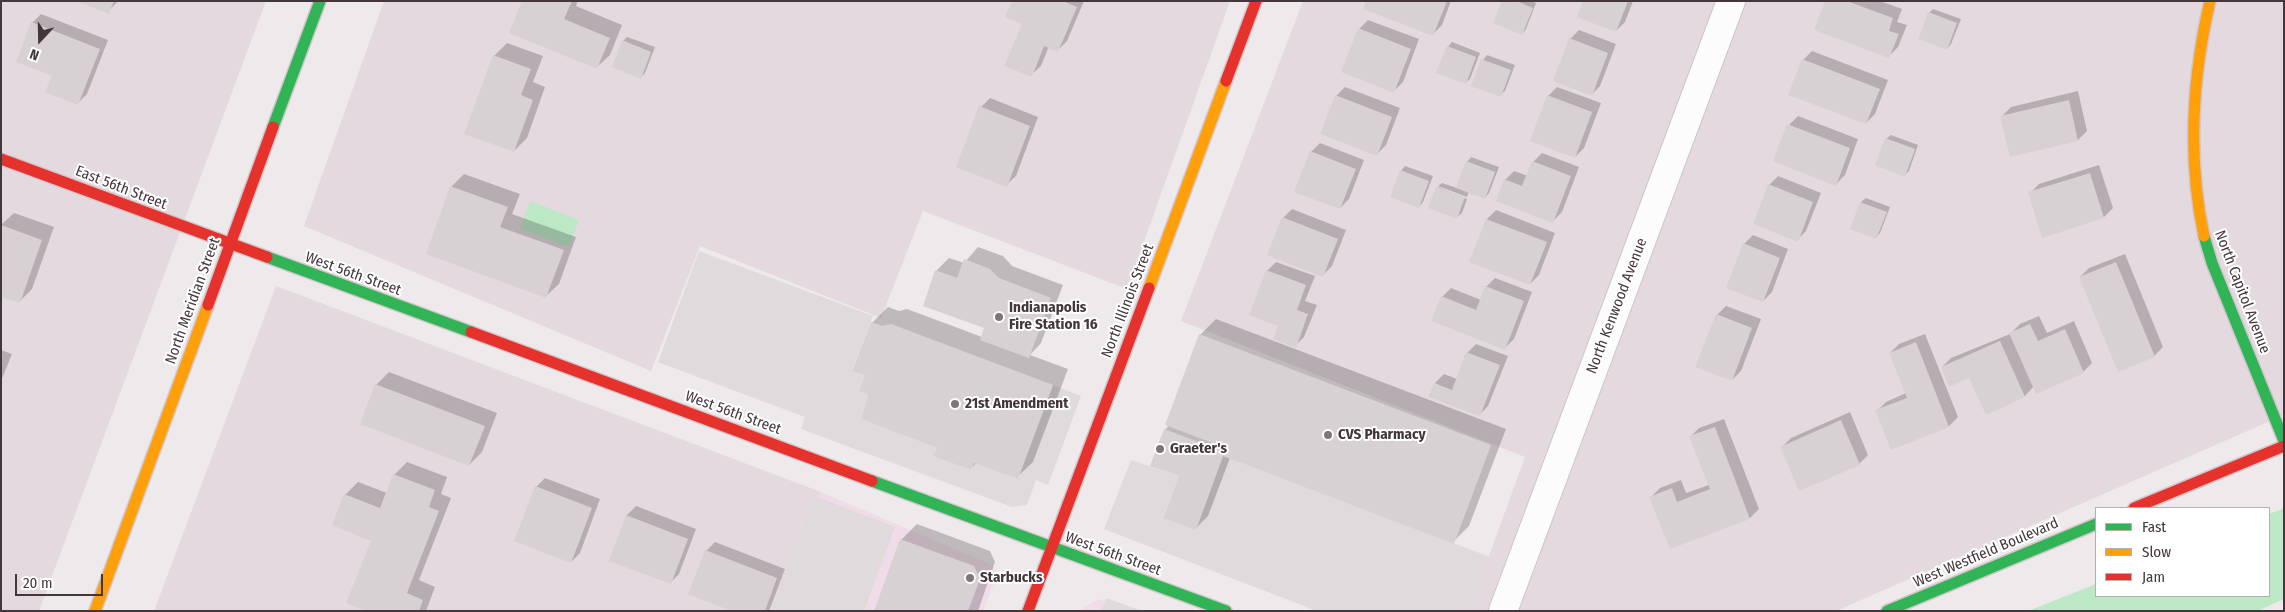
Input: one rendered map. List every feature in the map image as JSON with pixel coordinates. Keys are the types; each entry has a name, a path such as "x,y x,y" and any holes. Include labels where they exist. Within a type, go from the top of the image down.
{"street":[{"name":"North Meridian Street","path":"95,611 320,1"},
{"name":"North Illinois Street","path":"1028,611 1256,1"},
{"name":"North Kenwood Avenue","path":"1503,611 1731,1"},
{"name":"North Capitol Avenue","path":"2210,1 2200,37 2192,104 2191,144 2198,203 2206,244 2212,263 2284,441"},
{"name":"East 56th Street","path":"1,159 230,244"},
{"name":"West 56th Street","path":"230,244 1226,611"},
{"path":"2136,507 2284,446"},
{"name":"West Westfield Boulevard","path":"1887,611 2095,524"}],"shaded area":[{"path":"1,1 266,1 39,611 1,611"},
{"path":"384,1 1230,1 1127,289 923,211 881,318 700,246 651,371 304,226"},
{"path":"1303,1 2284,1 2284,415 1836,611 1469,611 1525,457 1181,321"},
{"path":"530,201 579,220 569,247 520,229"},
{"path":"699,251 873,316 852,370 865,375 859,391 868,395 861,419 937,448 934,456 971,470 974,463 1018,479 1053,385 1081,396 1048,485 1036,480 1027,505 1012,507 801,429 805,417 658,362"},
{"path":"276,286 821,492 776,611 154,611"},
{"path":"1223,456 1490,557 1470,611 1317,611 1104,529 1131,460 1179,476 1163,517 1196,530"},
{"path":"821,492 993,565 997,575 983,611 776,611"},
{"path":"815,496 895,527 864,611 772,611"},
{"path":"2284,508 2284,599 2257,611 2028,611 2095,584 2095,597 2270,597 2270,514"},
{"path":"1106,598 1142,611 1101,611"},
{"path":"1099,599 1131,611 1078,611"}],"building":[{"path":"76,1 114,1 109,14"},
{"path":"522,1 572,1 564,19 610,38 597,69 509,33"},
{"path":"1012,1 1063,1 1077,7 1058,52 1044,46 1032,77 1004,66 1022,24 1005,17"},
{"path":"1366,1 1447,1 1433,36 1363,9"},
{"path":"1502,1 1516,1 1533,8 1522,35 1493,23"},
{"path":"1583,1 1628,1 1616,32 1577,17"},
{"path":"1825,1 1847,1 1893,18 1889,31 1899,34 1889,58 1814,30"},
{"path":"1928,12 1957,23 1947,50 1918,39"},
{"path":"31,22 100,49 78,105 45,92 52,76 16,62"},
{"path":"1358,28 1411,49 1394,93 1341,72"},
{"path":"1569,38 1608,53 1592,96 1553,81"},
{"path":"622,40 651,52 641,79 612,67"},
{"path":"1447,46 1476,57 1466,84 1436,73"},
{"path":"493,55 531,69 521,95 533,100 514,152 464,134"},
{"path":"1481,59 1511,70 1501,97 1471,86"},
{"path":"1802,59 1880,89 1866,124 1788,95"},
{"path":"1335,95 1392,117 1377,156 1320,134"},
{"path":"1547,95 1592,112 1575,158 1530,141"},
{"path":"2069,100 2078,141 2010,157 2000,116"},
{"path":"979,106 1030,126 1007,187 956,167"},
{"path":"1787,124 1850,148 1836,186 1773,161"},
{"path":"1885,138 1915,149 1905,177 1875,165"},
{"path":"1310,151 1356,169 1340,209 1294,192"},
{"path":"1466,161 1495,172 1485,199 1456,188"},
{"path":"1532,161 1571,176 1553,223 1496,201 1504,179 1522,186"},
{"path":"1400,170 1429,181 1419,208 1390,197"},
{"path":"2090,173 2104,218 2042,238 2028,192"},
{"path":"1768,184 1813,202 1798,242 1753,224"},
{"path":"450,186 508,207 500,227 564,250 546,298 426,254"},
{"path":"1436,187 1465,197 1457,219 1428,208"},
{"path":"1860,202 1887,212 1876,239 1850,229"},
{"path":"1282,217 1338,239 1323,277 1267,255"},
{"path":"1486,219 1547,242 1530,285 1469,262"},
{"path":"1,225 42,240 20,303 1,297"},
{"path":"1743,243 1780,258 1763,302 1726,288"},
{"name":"Indianapolis Fire Station 16","path":"964,259 990,269 999,278 1051,298 1029,358 980,340 984,328 923,306 935,270 957,278"},
{"path":"2116,262 2155,357 2118,372 2079,277"},
{"path":"1266,270 1306,285 1297,310 1308,314 1296,348 1273,339 1278,326 1249,315"},
{"path":"1485,286 1524,301 1505,350 1431,321 1441,296 1476,310"},
{"path":"1716,314 1752,328 1732,381 1695,367"},
{"name":"21st Amendment","path":"871,322 882,326 891,324 1053,385 1018,479 974,463 971,470 933,456 937,448 861,419 868,395 859,391 865,375 852,371"},
{"path":"2030,324 2038,341 2065,329 2084,373 2036,394 2009,333"},
{"name":"CVS Pharmacy","path":"1199,334 1491,445 1454,544 1223,456 1196,530 1163,518 1179,476 1150,466 1164,429 1225,452 1226,448 1165,425"},
{"path":"2000,341 2025,397 1986,415 1969,378 1949,387 1941,367"},
{"path":"1916,342 1949,427 1891,450 1875,410 1907,398 1889,353"},
{"path":"1466,352 1500,365 1480,416 1428,397 1434,383 1452,390"},
{"path":"375,384 485,426 469,466 360,424"},
{"path":"1841,420 1860,465 1799,491 1780,447"},
{"path":"1715,427 1750,519 1670,549 1649,497 1672,488 1677,502 1710,489 1689,436"},
{"path":"393,474 435,490 429,507 439,511 407,593 423,600 419,611 366,611 346,603 371,541 332,525 344,494 380,508"},
{"path":"535,486 592,508 571,563 514,541"},
{"path":"626,515 688,539 671,584 609,561"},
{"path":"900,539 974,566 980,579 968,611 874,611"},
{"path":"705,550 777,578 765,611 731,611 688,594"}],"traffic: fast":[{"path":"273,127 320,1"},
{"path":"2204,236 2212,263 2284,441"},
{"path":"267,257 471,332"},
{"path":"872,481 1226,611"},
{"path":"1887,611 2095,524"}],"traffic: slow":[{"path":"2204,236 2195,177 2194,118 2199,60 2210,1"},
{"path":"1149,288 1226,81"},
{"path":"95,611 208,305"}],"traffic: jam":[{"path":"1226,81 1256,1"},
{"path":"208,305 273,127"},
{"path":"1,159 267,257"},
{"path":"1028,611 1149,288"},
{"path":"471,332 872,481"},
{"path":"2136,507 2284,446"}],"place":[{"name":"Indianapolis Fire Station 16","path":"999,317"},
{"name":"21st Amendment","path":"955,404"},
{"name":"CVS Pharmacy","path":"1328,435"},
{"name":"Graeter's","path":"1160,449"},
{"name":"Starbucks","path":"970,578"}]}
